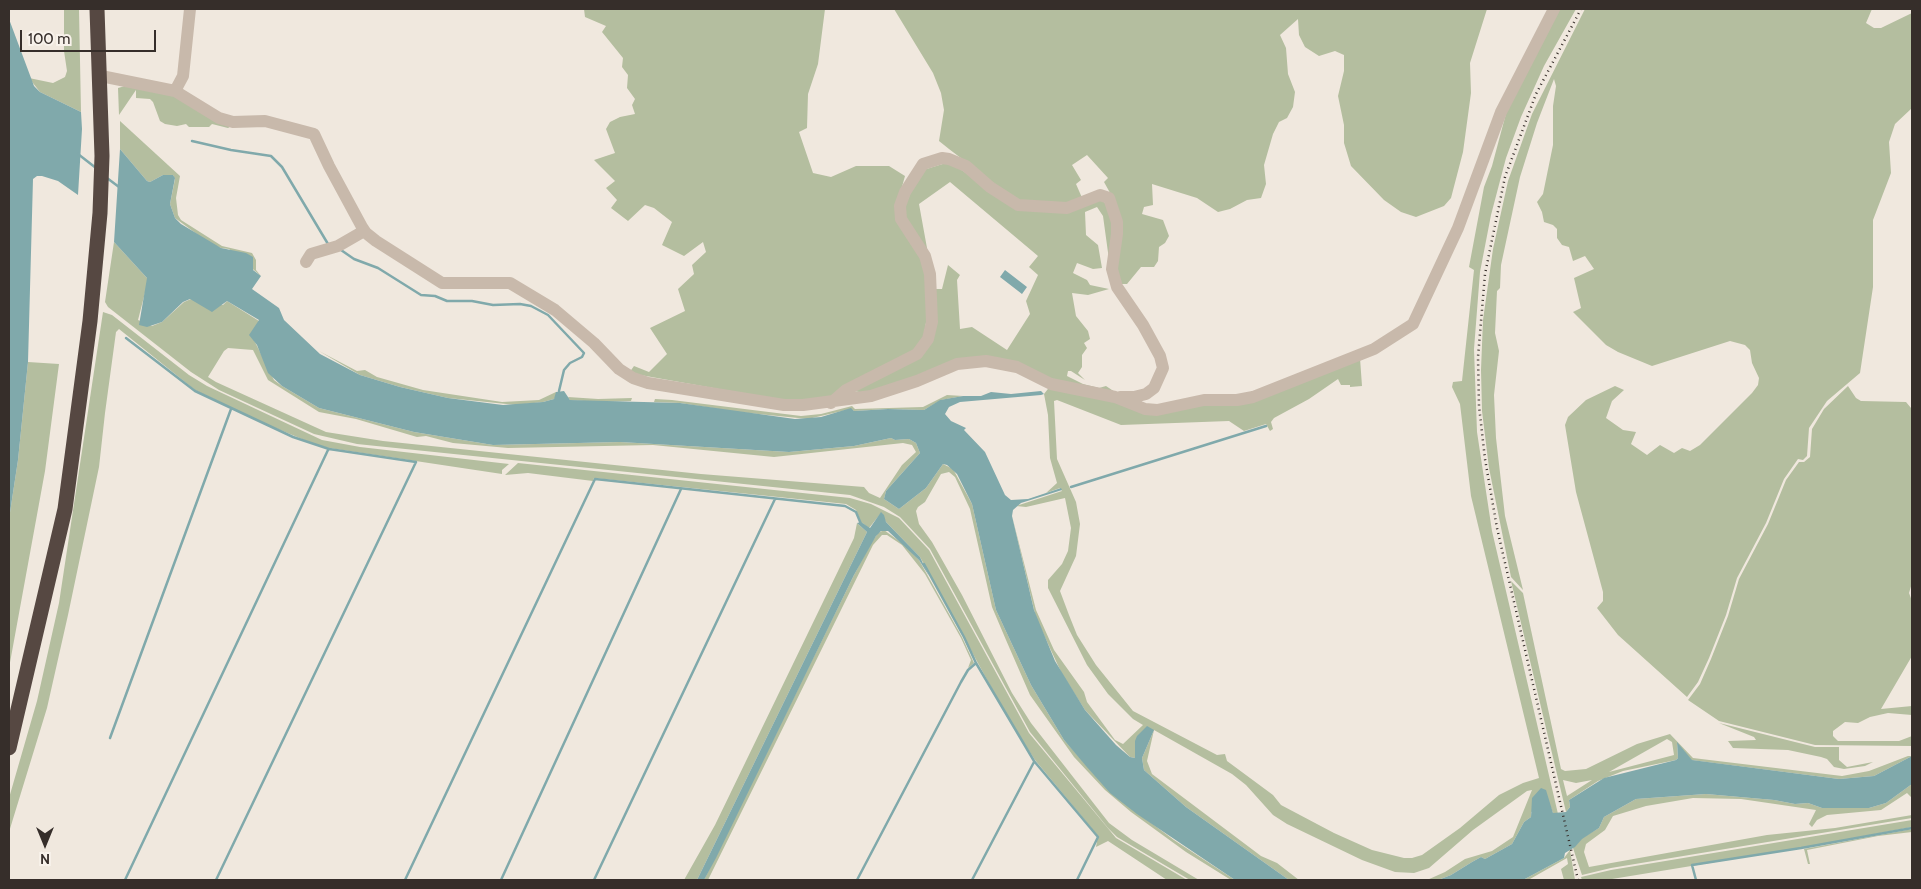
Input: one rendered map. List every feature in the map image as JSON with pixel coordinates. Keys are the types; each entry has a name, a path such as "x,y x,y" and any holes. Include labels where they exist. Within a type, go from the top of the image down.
{"highway":[{"path":"9,748 65,509 90,321 100,213 102,92 97,9"}],"street":[{"path":"175,91 183,76 190,9"},
{"path":"101,76 175,91 219,118 233,122 265,120 314,134 328,166 364,231 376,241 442,283 510,283 537,297 574,325 619,369 633,378 664,386 784,405 831,402 892,390 957,364 986,362 1017,367 1051,384 1114,397 1145,409 1157,410 1204,400 1237,400 1253,397 1374,349 1413,324 1458,228 1502,112 1554,9"},
{"path":"831,402 846,390 917,354 928,339 932,322 930,274 925,256 901,219 900,206 905,192 923,164 942,158 950,159 966,166 990,187 1018,205 1067,208 1100,195 1109,198 1117,222 1118,234 1112,269 1117,287 1143,325 1160,356 1163,368 1154,388 1146,394 1134,397 1114,397"},
{"path":"306,262 311,254 338,246 364,231"}],"green space":[{"path":"64,9 79,9 81,112 40,92 29,78 53,83 65,77 67,71 64,51"},
{"path":"584,9 825,9 818,64 808,94 807,128 799,132 813,173 831,177 856,166 889,166 905,176 898,201 926,268 928,312 922,345 836,395 803,404 629,373 634,366 649,372 667,354 650,328 685,311 678,289 694,274 692,265 706,252 703,242 684,256 662,245 672,222 654,208 645,205 628,221 611,208 617,200 606,188 615,181 594,160 615,153 606,129 610,122 620,117 635,114 632,105 635,99 627,88 628,75 622,67 623,58 602,32 606,26 585,17"},
{"path":"894,9 1487,9 1470,63 1471,93 1463,152 1451,198 1444,206 1416,217 1401,212 1384,200 1351,166 1344,143 1344,125 1338,96 1344,71 1344,55 1335,51 1319,56 1305,47 1299,35 1298,19 1280,35 1286,48 1288,74 1295,92 1293,107 1287,118 1279,122 1273,134 1264,165 1266,184 1261,198 1247,200 1230,209 1218,212 1197,198 1152,184 1153,205 1144,207 1142,214 1163,220 1169,236 1165,243 1159,247 1158,261 1154,267 1141,267 1127,284 1120,284 1116,275 1114,200 1104,182 1108,178 1087,155 1072,165 1081,180 1076,184 1083,200 1076,204 1017,201 949,149 939,141 944,110 941,93 933,73"},
{"path":"1556,9 1576,9 1544,66 1521,117 1506,158 1491,215 1480,272 1474,349 1477,432 1492,531 1558,814 1553,813 1551,808 1531,812 1531,817 1524,822 1512,844 1485,859 1481,857 1451,875 1438,880 1427,880 1445,872 1465,859 1492,851 1513,837 1532,790 1527,791 1473,830 1429,868 1414,873 1395,872 1362,860 1287,824 1273,815 1246,785 1232,774 1154,730 1135,758 1130,757 1085,710 1062,674 1036,618 1012,516 1036,610 1054,650 1084,692 1087,702 1115,740 1123,744 1143,725 1133,719 1108,694 1087,665 1048,588 1048,580 1062,564 1068,551 1071,528 1065,498 1026,507 1016,506 1062,491 1060,488 1046,493 1057,483 1050,458 1048,415 1044,394 1051,385 1106,398 1146,413 1188,404 1230,403 1360,358 1362,386 1350,387 1350,385 1341,385 1338,379 1309,399 1274,418 1271,422 1273,429 1270,431 1266,424 1244,431 1229,421 1121,425 1057,400 1054,401 1057,459 1076,502 1080,524 1076,556 1060,591 1077,635 1096,665 1133,711 1217,755 1225,754 1227,761 1273,795 1281,805 1334,833 1372,850 1404,858 1422,855 1460,828 1499,795 1523,783 1539,778 1471,496 1460,404 1452,387 1453,382 1462,381 1474,270 1469,267 1484,187 1492,166 1508,106"},
{"path":"1585,9 1872,9 1866,23 1874,28 1881,28 1912,13 1912,108 1895,124 1889,142 1891,173 1873,220 1873,287 1860,373 1827,401 1809,428 1807,456 1803,460 1798,459 1784,479 1766,523 1737,578 1726,615 1709,658 1698,682 1687,697 1618,635 1597,608 1603,601 1603,592 1576,492 1565,425 1568,417 1586,400 1615,386 1624,390 1612,401 1606,418 1623,430 1636,432 1631,444 1647,455 1660,445 1674,453 1682,448 1690,451 1700,445 1752,393 1758,385 1759,378 1752,363 1750,350 1745,345 1730,341 1652,366 1606,345 1573,312 1581,308 1574,278 1594,269 1585,256 1573,261 1569,247 1562,245 1557,238 1557,229 1553,225 1544,222 1537,202 1543,194 1553,145 1553,106 1556,86 1554,79 1537,123 1520,177 1501,265 1500,288 1497,291 1495,333 1499,351 1494,395 1496,438 1505,516 1523,590 1511,577 1489,468 1482,411 1481,370 1483,320 1493,249 1508,181 1532,114"},
{"path":"125,86 173,95 233,125 228,128 212,124 209,127 189,127 186,124 177,126 165,124 160,121 150,99 136,98 136,90 119,115 118,88"},
{"path":"120,121 180,176 176,198 178,215 181,220 222,246 252,253 256,260 256,270 261,276 229,249 209,243 175,218 170,204 175,179 173,175 163,175 150,182 147,181 120,149"},
{"path":"949,162 1016,205 1103,200 1114,218 1110,267 1103,216 1097,207 1085,212 1086,235 1098,245 1102,268 1093,269 1077,263 1073,273 1087,280 1090,285 1109,289 1088,295 1072,293 1076,316 1088,331 1090,339 1084,343 1087,348 1082,355 1082,367 1078,373 1085,380 1071,371 1068,371 1067,376 1083,384 1099,388 1106,386 1115,392 1110,395 986,360 870,394 848,390 924,348 933,289 942,289 948,265 960,275 957,280 960,329 972,327 1007,350 1030,314 1026,301 1038,275 1029,267 1038,256 950,182 919,204 931,270 902,213 920,171"},
{"path":"114,242 147,278 138,320 152,326 162,322 184,302 191,299 223,305 227,301 259,321 254,340 274,380 282,386 319,408 414,432 493,445 620,442 789,452 854,446 891,438 895,440 909,439 916,443 920,453 886,491 884,499 899,509 926,488 943,464 953,469 972,504 996,610 1031,685 1064,740 1111,793 1174,840 1235,880 1231,880 1186,852 1131,812 1105,790 1074,757 1030,695 992,607 970,509 955,477 949,472 941,474 925,502 918,507 916,511 919,524 932,542 962,595 1012,693 1031,723 1109,823 1132,840 1199,880 1190,880 1117,837 1108,828 1030,732 930,549 900,517 884,507 850,495 357,444 314,434 219,390 191,372 108,307 105,302","holes":["228,348 253,350 268,380 319,412 356,419 417,437 426,436 453,443 508,448 653,445 774,457 903,443 912,445 916,452 902,465 880,498 869,493 864,487 701,474 383,441 326,432 208,377 224,351"]},
{"path":"103,312 112,315 189,375 207,386 322,440 360,447 509,464 502,470 502,474 329,448 314,444 266,424 195,390 119,329 116,332 99,467 68,615 47,708 9,832 9,798 37,701 59,603"},
{"path":"319,351 357,371 365,370 377,377 423,390 502,402 539,400 556,392 557,395 554,399 543,402 516,405 448,398 360,375"},
{"path":"28,362 59,364 45,471 9,668 9,519 18,460"},
{"path":"1848,386 1856,398 1861,401 1906,402 1911,408 1912,583 1909,593 1912,601 1912,656 1881,709 1912,706 1912,715 1888,713 1870,717 1858,723 1845,722 1833,731 1833,736 1838,741 1899,741 1912,736 1912,746 1815,745 1719,721 1688,700 1700,684 1728,616 1739,579 1768,524 1786,480 1799,462 1804,462 1810,457 1812,429 1824,409"},
{"path":"947,395 963,396 941,400 924,410 888,409 854,411 851,409 808,419 738,412 680,403 654,402 655,399 672,400 801,416 821,414 852,406 855,409 923,407"},
{"path":"568,397 598,399 632,398 631,401 598,402 570,400"},
{"path":"518,463 850,498 871,504 899,518 929,550 1029,733 1116,838 1187,880 1167,880 1108,841 1096,847 1098,836 1035,760 1008,718 920,557 886,522 881,513 869,528 861,522 856,510 846,504 594,478 593,481 528,473 505,475"},
{"path":"857,523 867,532 697,880 684,880 715,825 854,538"},
{"path":"884,530 906,546 919,560 962,637 974,663 968,668 971,660 961,638 925,574 902,545 887,535 882,535 873,545 708,880 704,880 854,575 871,543 878,533"},
{"path":"1511,581 1523,593 1561,769 1565,771 1586,769 1637,744 1670,734 1693,758 1842,776 1869,771 1912,756 1874,776 1839,779 1691,760 1677,743 1678,758 1676,760 1623,771 1598,781 1569,800 1570,807 1566,812","holes":["1667,739 1672,742 1674,755 1609,772","1563,780 1576,783 1592,780 1567,796"]},
{"path":"1719,723 1815,747 1839,747 1839,760 1847,767 1873,762 1865,766 1844,769 1834,767 1827,759 1788,750 1733,748 1728,741 1756,740 1754,737"},
{"path":"1154,730 1147,761 1152,774 1261,856 1277,863 1299,880 1289,880 1186,807 1144,770 1142,758"},
{"path":"1912,784 1912,798 1907,793 1881,810 1827,815 1817,820 1812,827 1809,824 1816,810 1741,799 1693,798 1646,806 1613,816 1605,830 1586,844 1584,852 1589,867 1767,835 1835,828 1912,815 1912,818 1611,868 1582,875 1573,848 1582,838 1599,828 1604,817 1636,799 1706,794 1774,800 1795,804 1808,803 1822,808 1869,808 1886,803"},
{"path":"1912,820 1912,827 1801,848 1606,880 1582,880 1581,877 1611,870"},
{"path":"1912,829 1912,832 1878,836 1807,850 1810,864 1808,864 1804,849"},
{"path":"1570,850 1575,880 1564,880 1561,869 1568,864 1567,858 1530,879 1523,880 1564,858"}],"water":[{"path":"9,19 34,86 40,92 81,112 82,129 78,195 58,181 42,176 37,176 33,179 28,362 18,460 9,519"},
{"path":"120,149 147,181 150,182 163,175 173,175 175,178 170,204 175,218 181,224 221,248 246,253 253,257 253,270 261,276 252,289 279,308 284,320 320,354 360,375 400,387 448,398 503,405 543,402 554,399 556,392 564,391 570,400 680,403 795,419 821,417 851,408 854,411 888,409 924,410 940,400 963,396 981,396 991,392 1011,394 1041,391 1044,394 960,402 949,407 945,414 951,421 966,428 964,430 985,452 1005,495 1011,500 1028,499 1061,488 1062,490 1021,503 1013,510 1012,516 1034,610 1055,661 1085,710 1116,745 1130,757 1135,758 1135,741 1137,736 1147,726 1154,730 1142,758 1144,770 1186,807 1289,880 1235,880 1137,814 1110,793 1086,766 1064,740 1031,685 996,610 972,504 957,474 947,465 943,464 926,488 899,509 884,499 886,491 920,453 916,443 909,439 895,440 891,438 854,446 789,452 620,442 493,445 414,432 319,408 282,386 268,373 257,345 249,335 259,320 227,301 212,312 190,299 183,302 162,322 147,327 139,325 147,278 114,242"},
{"path":"1005,270 1027,287 1022,294 1000,277"},
{"path":"881,512 886,522 920,557 929,576 919,560 888,531 881,531 876,536 854,575 716,858 704,880 697,880 867,532 857,523 861,522 870,528"},
{"path":"1677,742 1692,760 1839,779 1874,776 1912,756 1912,784 1886,803 1869,808 1822,808 1808,803 1795,804 1774,800 1706,794 1636,799 1604,817 1599,828 1565,853 1564,858 1523,880 1438,880 1451,875 1481,857 1485,859 1512,844 1524,822 1531,817 1532,798 1541,788 1546,790 1553,813 1566,812 1570,807 1569,800 1604,778 1676,760 1678,758"}],"waterway":[{"path":"192,141 231,150 271,156 282,167 328,244"},
{"path":"78,154 96,168"},
{"path":"107,178 119,187"},
{"path":"341,250 354,259 378,268 421,295 435,296 447,301 472,301 493,305 520,304 531,306 548,315 584,353 582,357 570,363 564,370 559,391"},
{"path":"126,338 195,391 293,437 329,449 416,462 216,880"},
{"path":"110,738 231,409"},
{"path":"1071,487 1266,426"},
{"path":"125,880 328,450"},
{"path":"405,880 595,479 845,506 856,512 861,524"},
{"path":"501,880 681,489"},
{"path":"594,880 775,499"},
{"path":"924,564 976,663 1034,761 1098,837 1077,880"},
{"path":"857,880 961,682 968,670 976,663"},
{"path":"972,880 1034,762"},
{"path":"1696,880 1692,865 1912,828"}],"railway":[{"path":"1578,880 1497,528 1485,459 1479,406 1478,357 1485,274 1505,177 1536,94 1581,9"}]}
